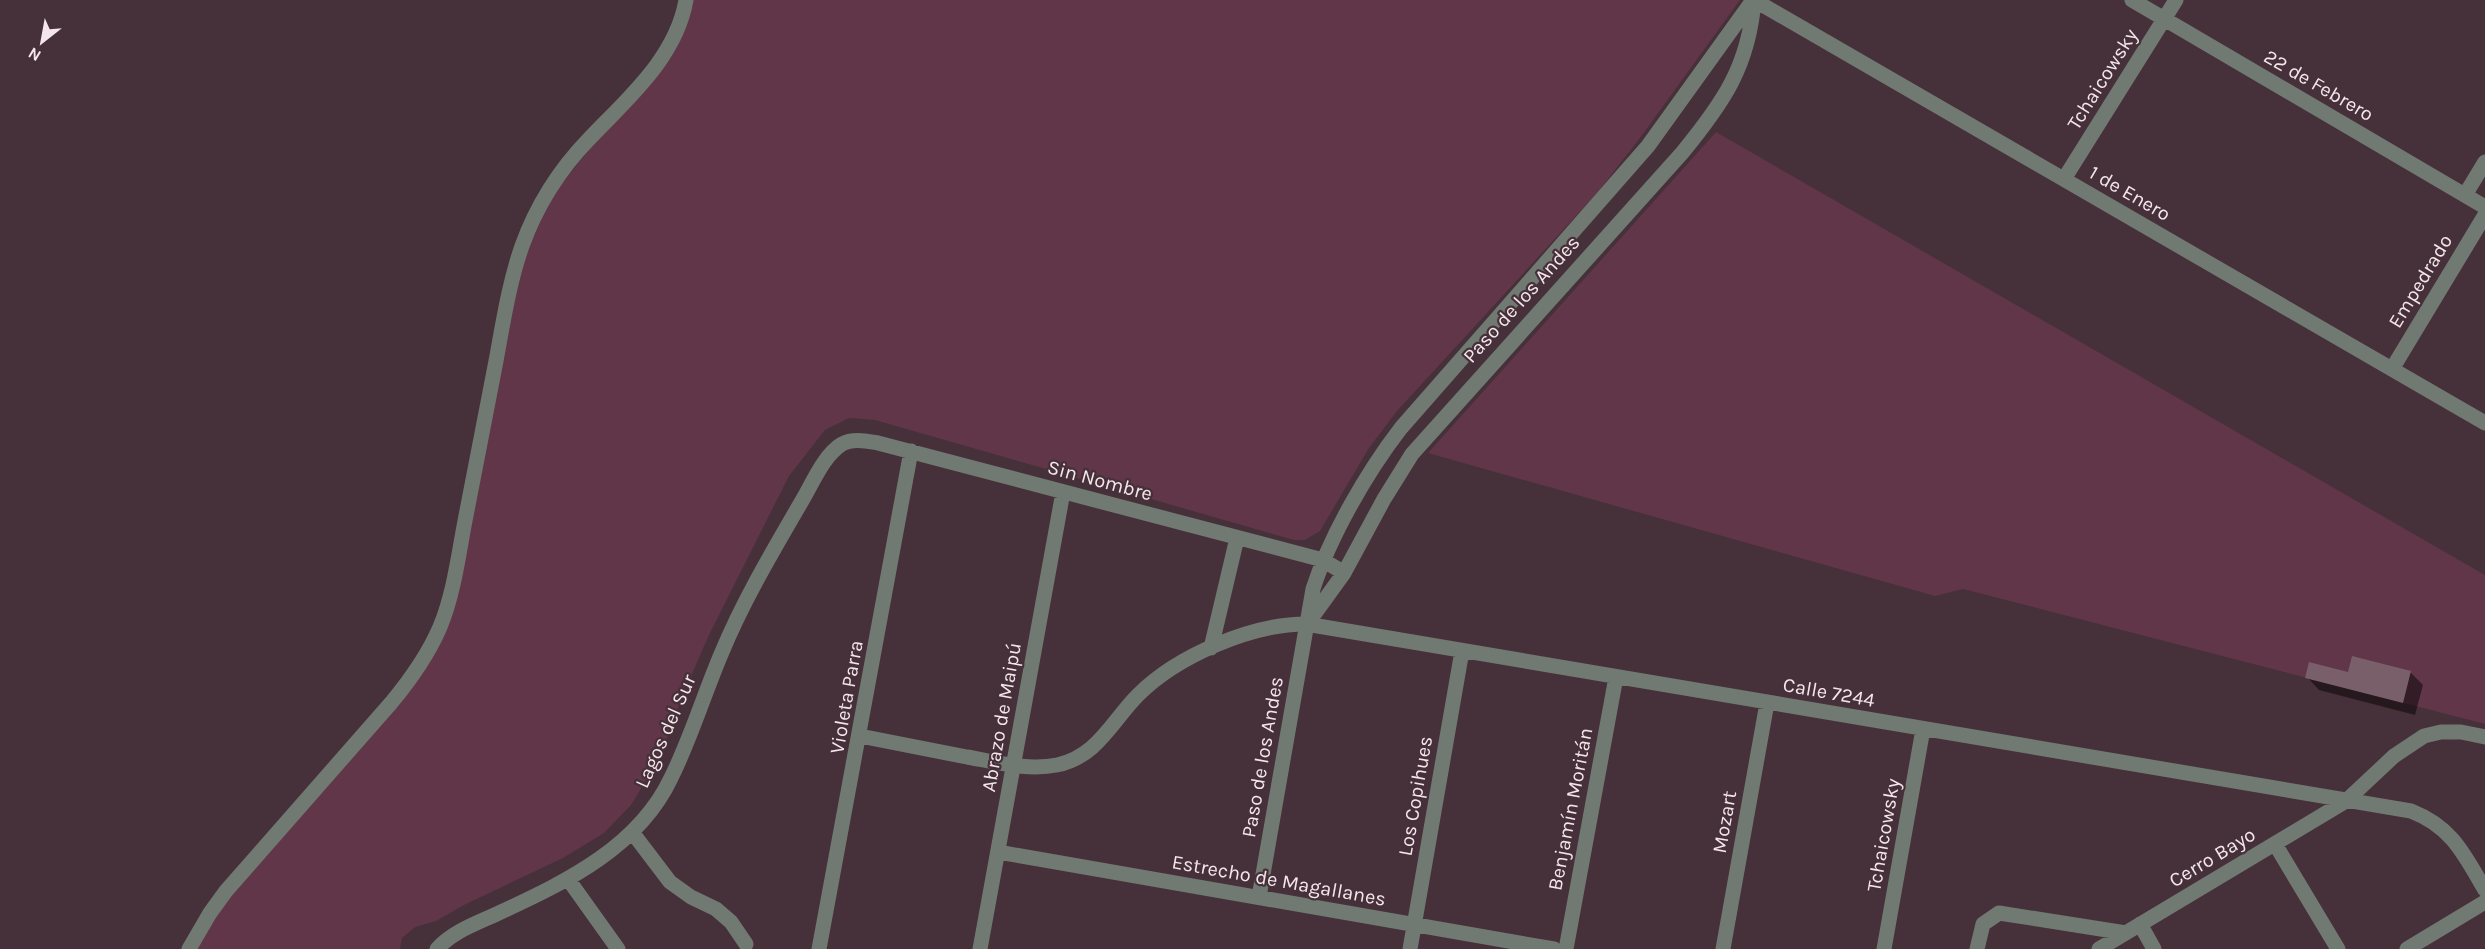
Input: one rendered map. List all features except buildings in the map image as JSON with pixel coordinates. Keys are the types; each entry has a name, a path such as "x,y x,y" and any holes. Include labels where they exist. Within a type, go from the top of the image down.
{"street":[{"path":"189,949 226,891 391,703 411,679 428,652 441,625 457,565 505,311 522,247 535,216 568,164 588,140 638,90 656,65 672,39 686,0"},
{"name":"1 de Enero","path":"1754,0 2485,423"},
{"name":"Paso de los Andes","path":"1259,897 1306,624 1313,589 1323,560 1365,481 1387,447 1637,160 1673,114 1754,0 1748,46 1732,83 1710,118 1430,432 1398,477 1344,573 1306,624"},
{"name":"22 de Febrero","path":"2132,0 2485,207"},
{"name":"Tchaicowsky","path":"2064,179 2176,0"},
{"path":"2465,195 2485,162"},
{"name":"Empedrado","path":"2391,369 2485,215"},
{"name":"Sin Nombre","path":"843,444 853,440 865,441 911,452 1323,560 1344,573"},
{"name":"Lagos del Sur","path":"437,949 455,934 568,879 632,832 654,806 670,780 722,651 755,582 826,461 843,444"},
{"name":"Violeta Parra","path":"819,949 911,452"},
{"name":"Abrazo de Maipú","path":"980,949 1063,492"},
{"path":"1211,648 1237,538"},
{"path":"860,736 1013,765 1044,767 1059,765 1077,758 1102,739 1137,696 1156,679 1211,648 1266,629 1286,624 1306,624"},
{"name":"Calle 7244","path":"1306,624 2411,811 2439,825 2460,847 2485,890"},
{"name":"Los Copihues","path":"1410,949 1462,651"},
{"name":"Benjamín Moritán","path":"1566,949 1616,677"},
{"name":"Mozart","path":"1723,949 1767,703"},
{"name":"Tchaicowsky","path":"1884,949 1923,729"},
{"name":"Cerro Bayo","path":"2099,949 2346,801 2394,756 2424,736 2441,732 2461,732 2485,737"},
{"path":"632,832 670,882 691,897 716,909 731,922 746,944"},
{"path":"2275,844 2338,949"},
{"name":"Estrecho de Magallanes","path":"998,852 1554,949"},
{"path":"568,879 618,949"},
{"path":"2407,949 2485,902"},
{"path":"1977,949 1983,924 1999,913 2126,933"},
{"path":"2140,924 2154,949"}],"shaded area":[{"path":"686,0 1740,0 1640,138 1597,193 1397,411 1369,448 1320,531 1305,540 1294,540 875,420 849,418 825,430 789,476 709,635 651,772 631,805 604,833 563,858 464,905 436,921 415,927 402,938 400,949 189,949 196,936 391,703 441,625 505,311 535,216 638,90"},
{"path":"1716,132 2485,575 2485,724 1963,589 1935,596 1428,453"}]}
